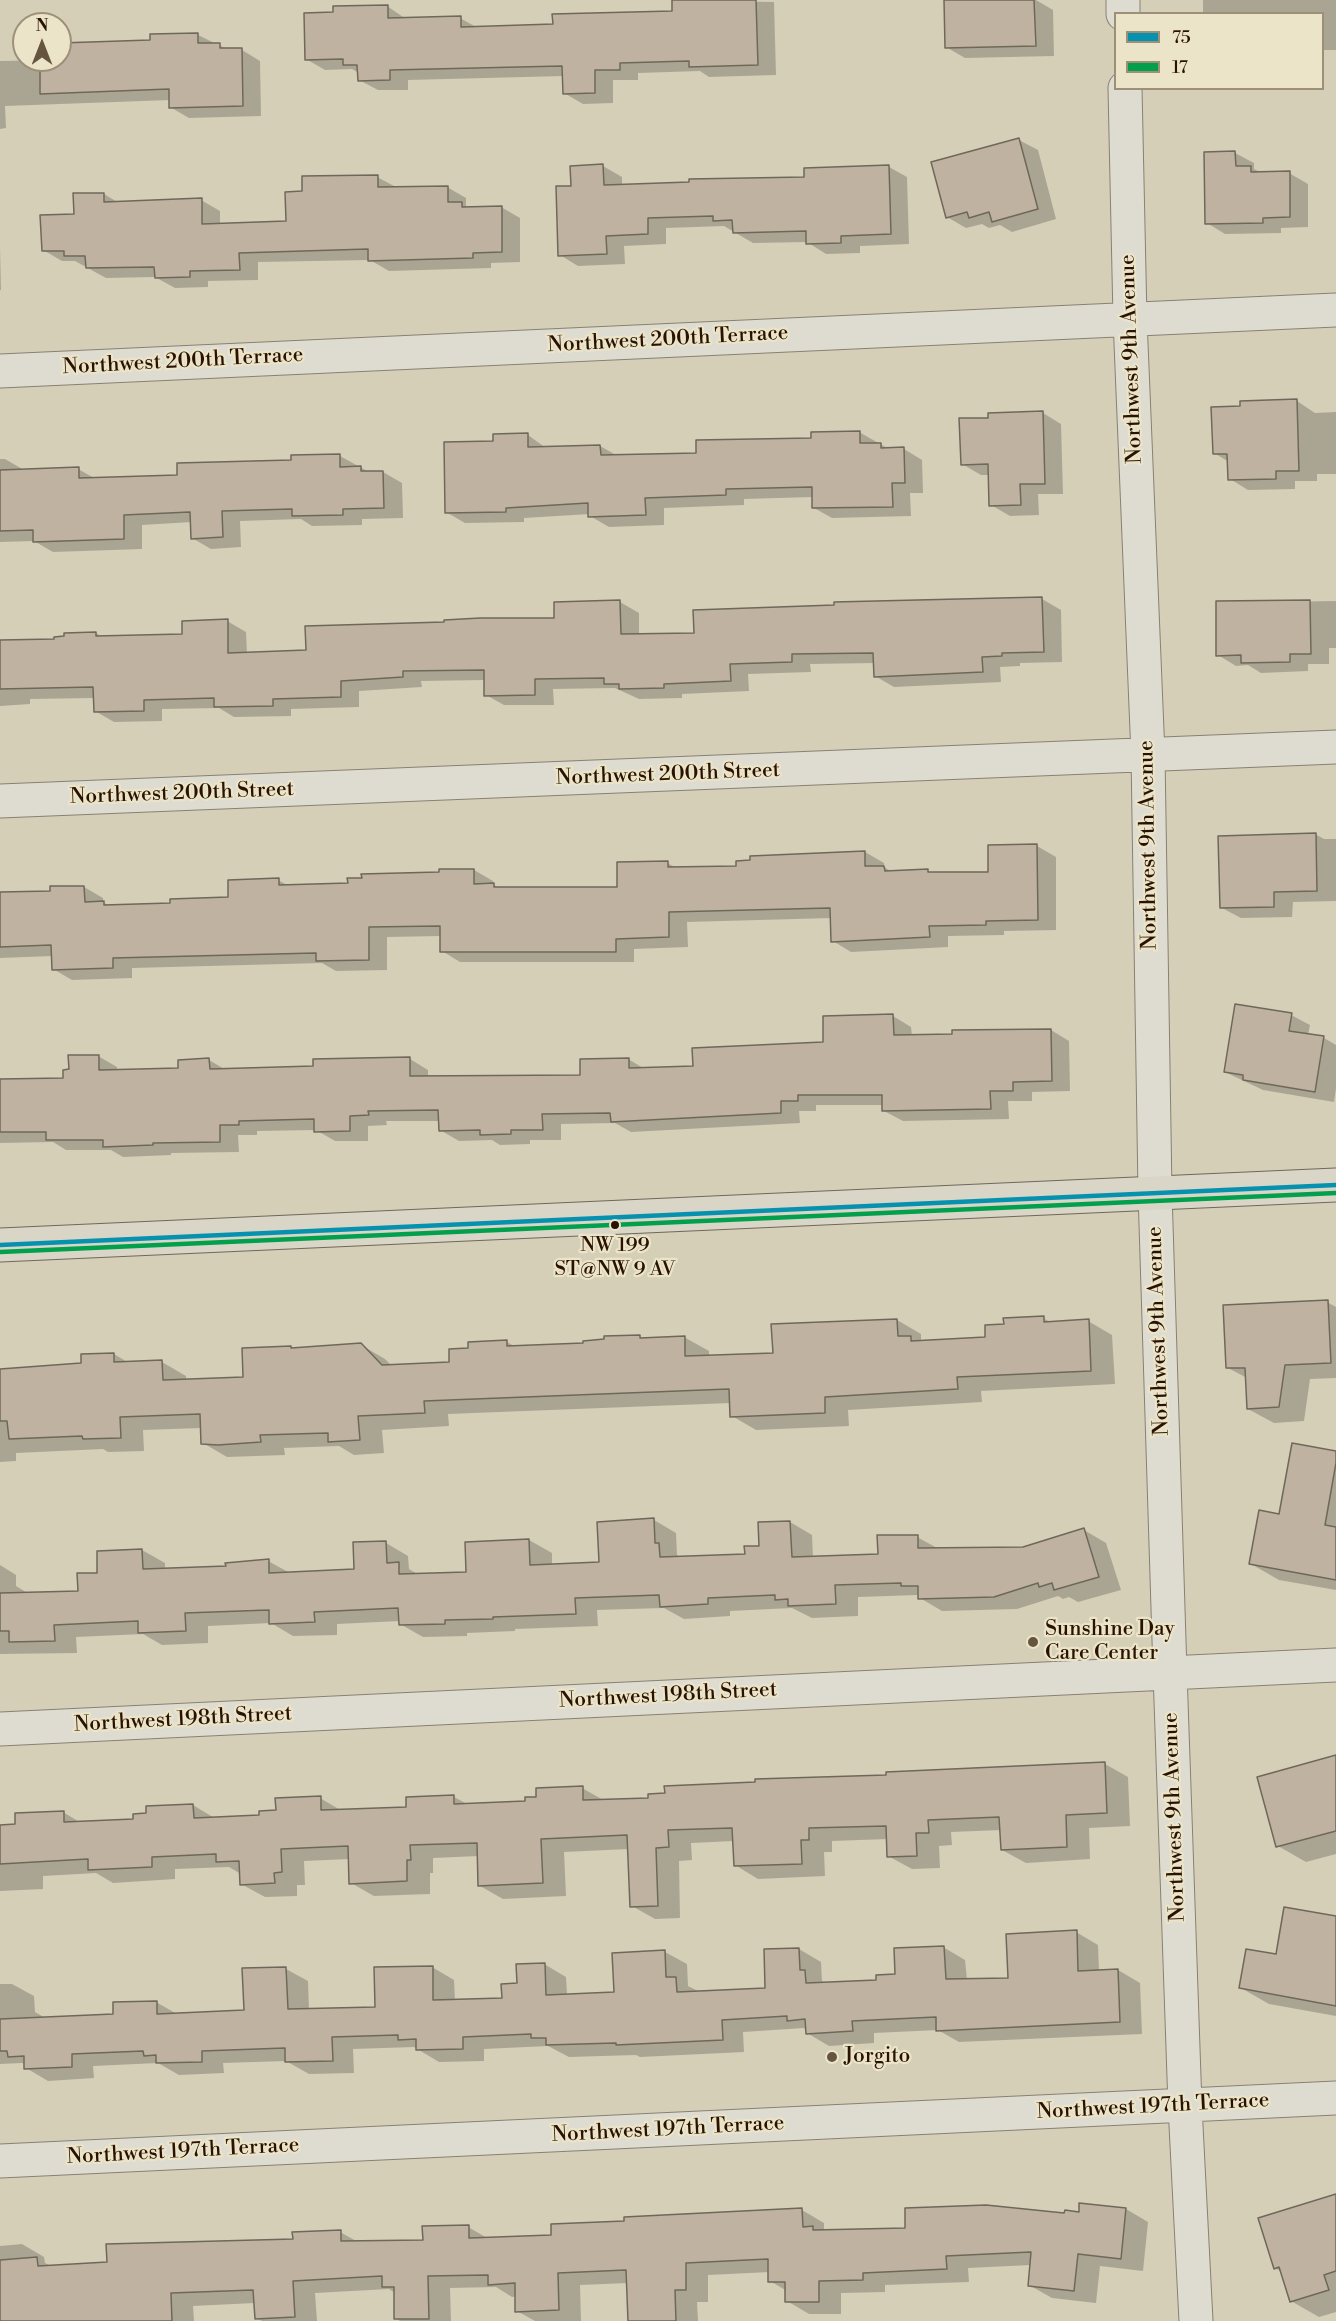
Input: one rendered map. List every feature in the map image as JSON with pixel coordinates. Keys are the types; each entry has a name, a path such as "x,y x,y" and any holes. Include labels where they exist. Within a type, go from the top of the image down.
{"main road":[{"path":"0,1245 1336,1185"}],"street":[{"name":"Northwest 9th Avenue","path":"1125,90 1130,319 1148,755 1155,1192 1170,1672 1185,2106 1196,2321"},
{"name":"Northwest 200th Terrace","path":"0,371 1336,310"},
{"name":"Northwest 200th Street","path":"0,801 1336,747"},
{"name":"Northwest 198th Street","path":"0,1729 1336,1665"},
{"name":"Northwest 197th Terrace","path":"0,2161 1336,2098"}],"building":[{"path":"672,0 756,0 758,65 689,67 689,61 620,63 620,70 595,70 595,93 563,94 562,66 390,70 390,80 358,81 357,65 343,65 343,59 305,60 304,13 333,12 333,6 388,5 388,18 461,16 461,27 553,24 552,14 672,11"},
{"path":"944,0 1034,0 1036,46 945,48"},
{"path":"198,33 198,43 220,43 220,48 242,48 243,106 169,108 169,89 40,94 40,72 72,72 72,43 150,40 150,34"},
{"path":"1019,138 1038,209 992,222 989,212 969,218 967,212 946,218 931,162"},
{"path":"1235,151 1236,166 1251,166 1251,172 1290,171 1290,217 1263,218 1263,223 1205,224 1204,152"},
{"path":"603,164 604,185 689,182 689,179 804,177 804,168 889,165 891,234 841,236 841,243 806,244 806,231 733,233 732,220 713,221 713,216 648,218 648,234 606,236 607,254 558,256 556,186 571,186 570,166"},
{"path":"378,175 378,187 448,186 448,202 462,202 462,207 502,206 502,252 473,253 473,258 368,261 368,249 239,253 240,270 190,271 190,277 155,278 154,267 86,268 85,256 64,256 64,251 42,251 40,215 74,214 73,193 104,193 104,202 202,198 202,224 286,221 285,192 302,191 302,176"},
{"path":"1297,399 1299,471 1276,471 1276,479 1228,480 1227,454 1213,454 1211,407 1240,406 1240,401"},
{"path":"1043,411 1045,484 1020,484 1021,505 989,506 988,464 961,465 959,418 988,418 988,413"},
{"path":"860,431 860,443 881,443 881,448 904,447 905,483 892,483 893,507 812,508 812,487 726,489 726,495 645,498 646,515 588,517 588,503 506,508 506,512 445,513 444,442 493,441 493,434 528,433 528,447 600,445 601,455 696,453 696,440 811,438 811,432"},
{"path":"340,454 340,467 361,466 361,471 383,471 384,508 343,509 343,515 292,516 292,509 222,511 223,537 191,539 190,512 124,515 124,539 33,542 33,530 0,531 0,470 79,467 79,478 177,475 177,463 291,460 291,455"},
{"path":"1042,597 1044,652 1002,653 1002,656 982,657 983,672 874,677 873,653 792,654 792,662 730,664 731,681 664,684 664,688 619,689 619,684 604,684 604,678 535,679 535,695 484,696 484,670 403,671 403,677 341,681 341,697 273,699 273,706 214,707 214,698 144,700 144,711 94,712 93,687 0,689 0,640 54,639 54,637 64,636 64,633 96,632 96,636 182,634 182,621 228,619 228,653 306,650 305,626 444,622 444,620 480,618 554,618 554,602 620,600 621,634 694,633 693,610 834,605 834,602"},
{"path":"1310,600 1311,654 1290,654 1290,662 1241,663 1241,655 1216,656 1216,601"},
{"path":"1316,833 1317,891 1274,892 1274,907 1220,908 1218,836"},
{"path":"1037,844 1038,920 986,921 986,925 929,926 930,937 831,942 830,908 669,912 669,937 616,939 616,952 440,952 440,926 369,927 369,960 316,961 316,953 113,958 113,968 52,970 51,945 0,947 0,892 50,891 50,886 84,886 85,902 104,901 104,905 170,903 170,899 228,897 228,880 279,878 279,885 348,883 347,878 362,878 361,874 439,872 439,869 474,869 474,884 494,883 494,887 617,887 617,862 668,861 668,867 736,866 736,861 750,860 750,856 865,851 865,866 884,866 885,871 928,869 928,872 988,872 988,845"},
{"path":"1235,1004 1292,1013 1289,1031 1324,1036 1315,1092 1243,1080 1243,1075 1224,1072"},
{"path":"893,1014 894,1035 952,1034 952,1030 1051,1029 1052,1081 1013,1082 1013,1091 990,1091 991,1109 882,1111 882,1095 798,1095 798,1101 781,1101 781,1113 611,1122 610,1113 542,1114 543,1130 511,1130 511,1134 480,1135 480,1130 439,1131 438,1110 368,1111 369,1115 350,1116 350,1131 314,1132 314,1119 239,1121 239,1125 220,1125 220,1142 153,1143 153,1145 103,1147 103,1140 46,1140 46,1132 0,1132 0,1079 63,1078 63,1070 69,1069 68,1055 99,1055 99,1070 178,1068 178,1060 209,1058 210,1069 313,1066 313,1059 410,1057 410,1076 580,1075 580,1059 629,1058 629,1068 693,1066 692,1048 823,1042 823,1016"},
{"path":"1328,1300 1331,1363 1285,1365 1279,1407 1247,1409 1245,1368 1226,1368 1223,1305"},
{"path":"1044,1316 1044,1322 1089,1319 1091,1371 957,1377 958,1389 825,1397 825,1413 730,1417 729,1389 424,1401 425,1413 358,1416 360,1440 328,1442 328,1433 260,1435 261,1442 218,1445 201,1444 200,1414 120,1417 121,1438 83,1439 82,1436 9,1439 7,1421 0,1421 0,1369 81,1363 81,1354 114,1353 114,1362 162,1360 163,1380 243,1377 242,1348 291,1346 291,1348 361,1343 382,1365 449,1362 449,1349 468,1348 468,1342 507,1340 507,1346 583,1343 583,1341 604,1339 604,1336 640,1335 640,1338 685,1336 685,1356 773,1353 771,1324 897,1319 898,1336 911,1336 911,1341 985,1337 985,1325 1004,1324 1003,1318"},
{"path":"1292,1443 1336,1451 1325,1525 1336,1527 1336,1580 1249,1564 1259,1510 1279,1514"},
{"path":"654,1518 655,1543 659,1543 660,1557 745,1554 744,1546 759,1546 758,1522 790,1521 792,1557 878,1554 877,1535 918,1535 918,1548 1023,1547 1084,1528 1099,1577 1054,1590 1052,1583 1039,1587 1038,1583 994,1597 918,1599 918,1586 901,1586 901,1583 835,1585 836,1604 788,1606 788,1599 775,1600 775,1595 708,1598 708,1604 660,1607 659,1595 575,1598 576,1614 445,1620 445,1624 399,1625 398,1608 314,1612 315,1622 269,1624 269,1610 185,1613 186,1631 138,1633 138,1621 54,1625 55,1641 9,1642 9,1631 0,1631 0,1593 78,1591 77,1573 97,1573 97,1551 142,1549 143,1569 226,1566 225,1563 269,1559 269,1573 354,1569 353,1542 386,1541 387,1563 399,1562 399,1574 466,1572 465,1542 529,1539 530,1565 599,1562 597,1522"},
{"path":"1336,1755 1336,1831 1276,1847 1257,1777"},
{"path":"1105,1762 1107,1813 1066,1815 1067,1847 1001,1850 999,1817 928,1820 929,1833 916,1833 917,1856 887,1857 886,1826 809,1828 809,1840 801,1840 802,1864 734,1866 732,1828 668,1830 669,1847 656,1848 658,1906 630,1907 627,1835 541,1839 543,1883 478,1886 477,1843 410,1845 411,1860 407,1860 407,1881 349,1884 348,1846 281,1849 282,1872 274,1873 275,1883 240,1885 239,1861 216,1862 216,1854 152,1857 152,1867 88,1870 88,1859 0,1864 0,1825 15,1824 15,1813 64,1811 64,1822 133,1819 133,1814 146,1813 146,1806 193,1804 194,1818 259,1815 259,1811 276,1810 275,1798 321,1796 321,1810 406,1807 406,1797 454,1795 454,1804 525,1801 525,1797 536,1797 536,1788 583,1786 583,1800 648,1798 648,1794 665,1793 664,1786 755,1782 755,1779 886,1775 886,1772"},
{"path":"1284,1907 1336,1916 1336,2006 1239,1988 1246,1949 1276,1954"},
{"path":"1077,1930 1078,1971 1118,1969 1120,2022 936,2031 936,2017 852,2021 853,2031 806,2034 805,2019 787,2021 787,2016 722,2020 723,2040 616,2045 616,2043 546,2045 546,2038 531,2038 531,2034 463,2037 463,2049 416,2050 416,2039 398,2040 398,2035 332,2037 333,2061 285,2062 285,2048 202,2051 202,2062 156,2063 156,2055 144,2056 143,2051 72,2054 72,2067 24,2069 24,2056 8,2057 7,2051 0,2051 0,2019 113,2014 113,2002 157,2001 157,2014 244,2010 242,1968 286,1967 288,2009 375,2007 374,1967 433,1966 433,2000 502,1998 501,1984 517,1983 516,1964 545,1963 546,1995 614,1992 612,1953 665,1950 666,1977 676,1977 677,1992 765,1988 764,1949 799,1948 800,1970 805,1970 806,1983 876,1980 876,1975 895,1974 894,1948 944,1946 946,1979 1008,1978 1006,1934"},
{"path":"1336,2194 1336,2271 1324,2275 1329,2290 1290,2302 1279,2267 1274,2269 1258,2218"},
{"path":"1079,2203 1126,2208 1121,2259 1078,2254 1074,2291 1028,2286 1031,2252 946,2256 947,2269 863,2273 863,2280 819,2281 819,2302 785,2302 785,2282 768,2282 768,2259 686,2263 686,2290 675,2290 676,2321 628,2321 626,2270 558,2273 559,2310 515,2312 515,2283 488,2285 488,2275 428,2276 429,2319 394,2319 394,2287 382,2287 382,2276 293,2281 295,2317 255,2319 253,2290 171,2293 172,2321 0,2321 0,2260 37,2257 38,2266 107,2262 106,2244 293,2239 292,2232 341,2230 341,2241 423,2240 422,2226 469,2225 469,2238 551,2235 551,2224 624,2221 624,2217 802,2208 803,2227 813,2226 813,2230 905,2228 905,2208 986,2205 1064,2213 1065,2210 1079,2212"}],"transit line":[{"name":"75","path":"0,1245 1336,1185"},
{"name":"17","path":"0,1252 1336,1193"}],"place":[{"name":"NW 199 ST@NW 9 AV","path":"615,1225"},
{"name":"Sunshine Day Care Center","path":"1033,1642"},
{"name":"Jorgito","path":"832,2057"}]}
